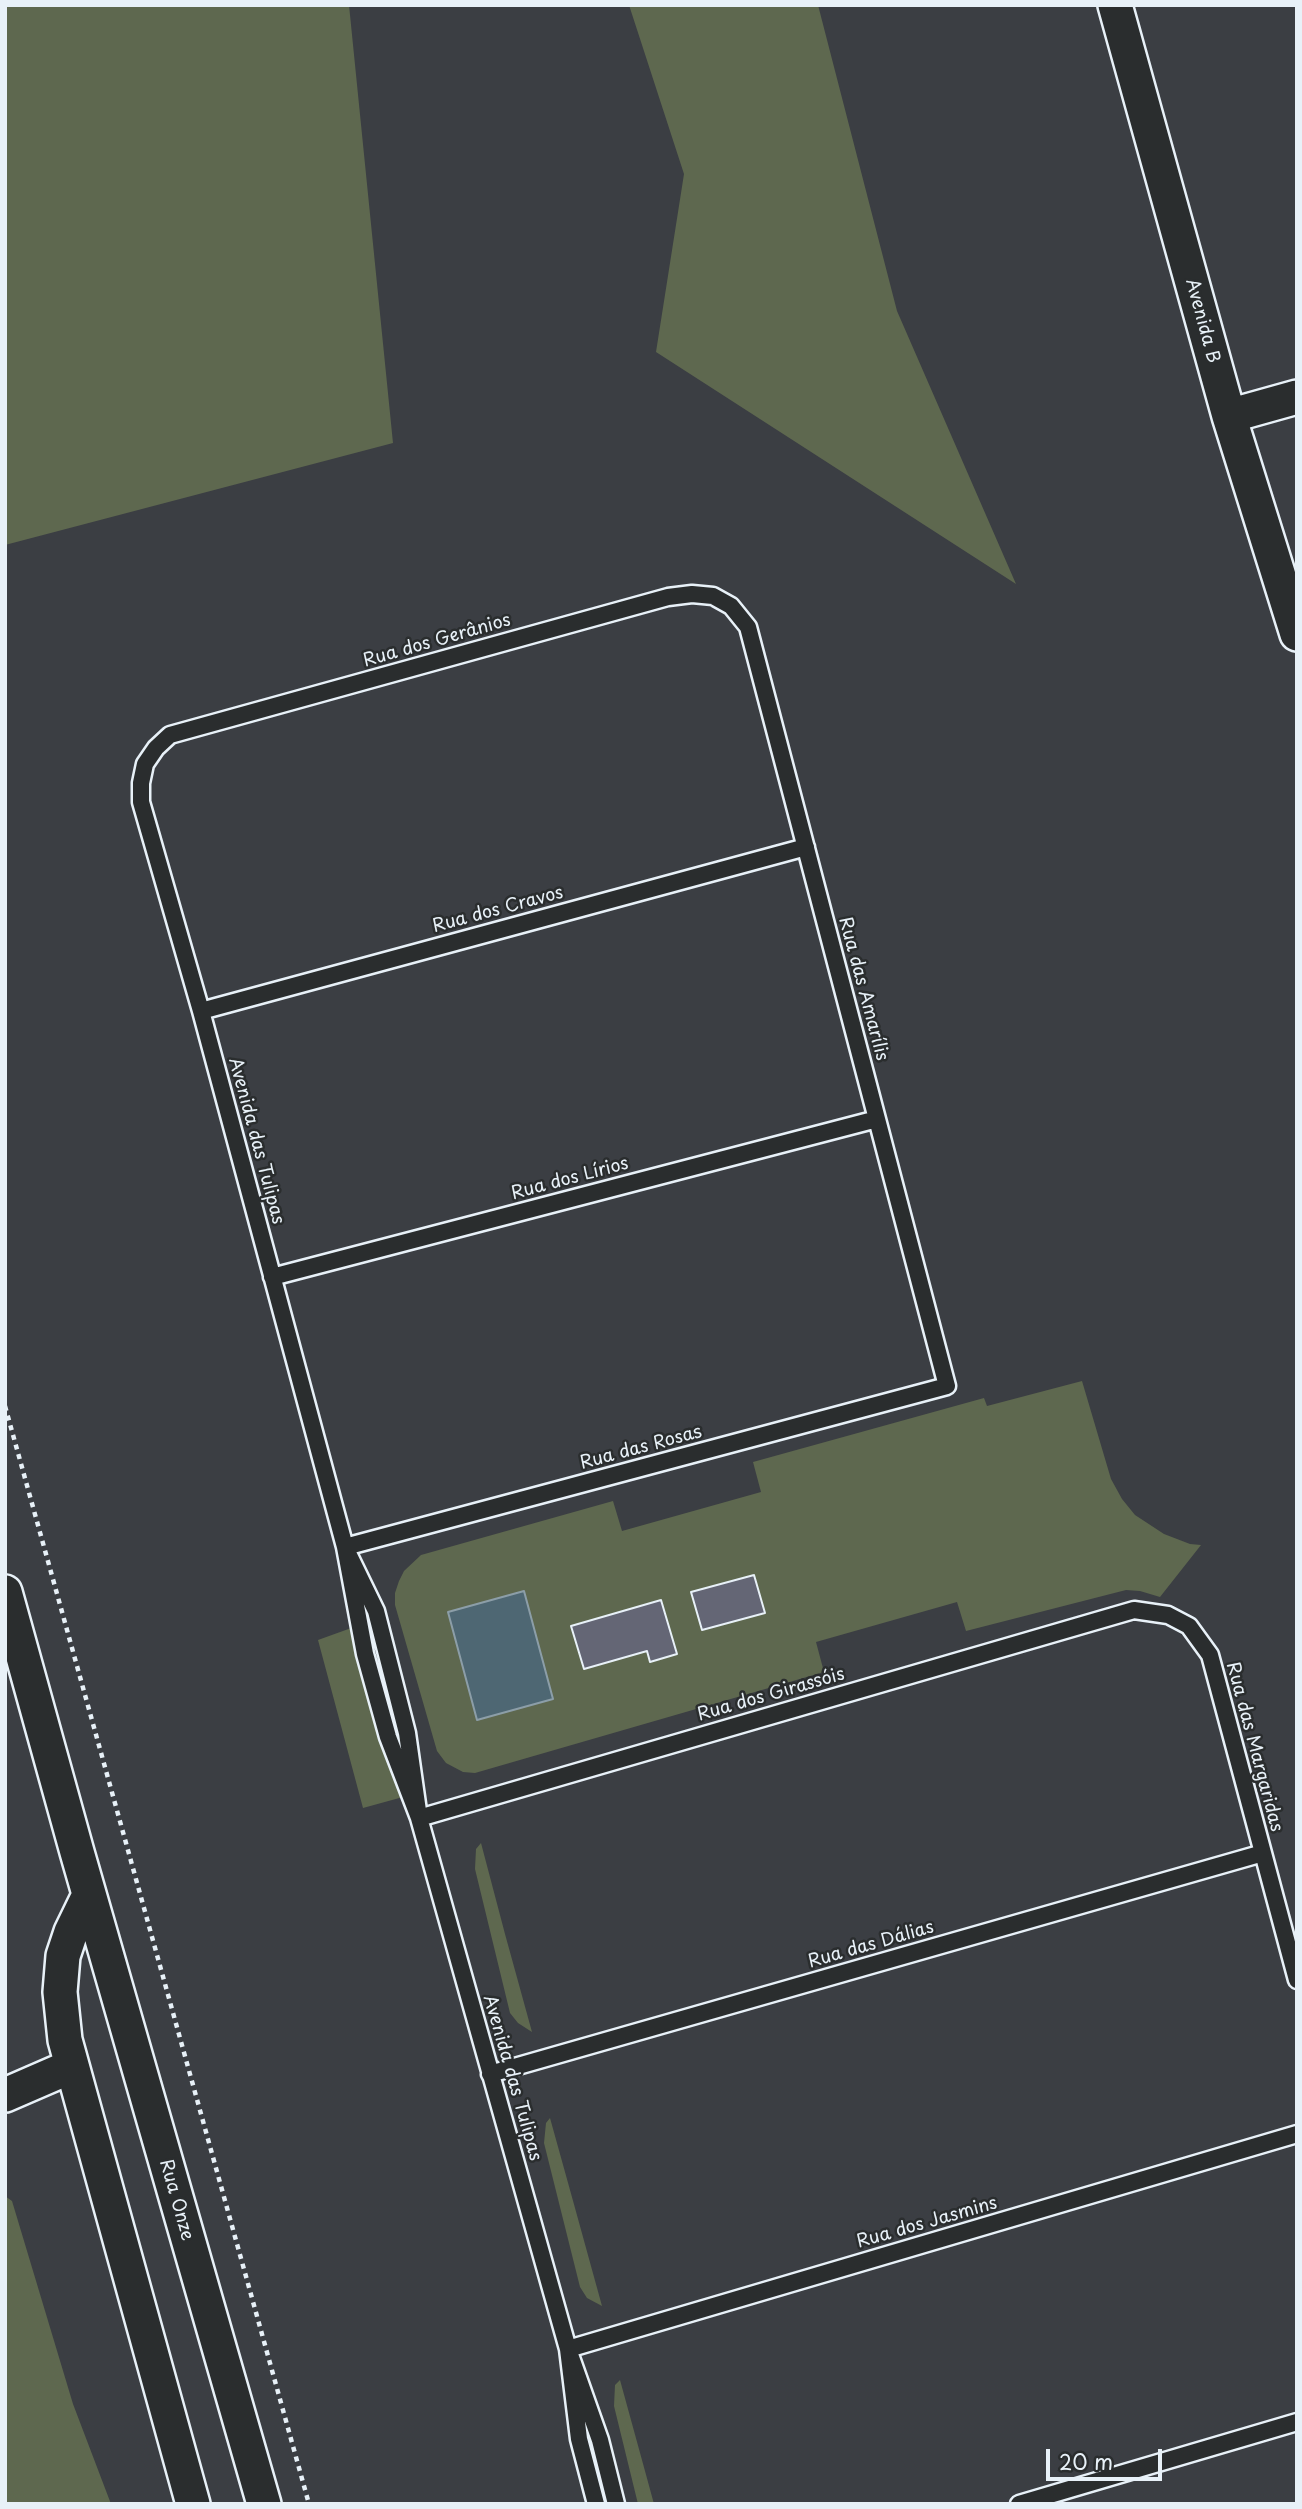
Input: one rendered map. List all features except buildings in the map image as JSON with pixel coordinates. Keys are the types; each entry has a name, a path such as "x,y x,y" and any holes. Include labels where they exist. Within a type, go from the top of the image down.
{"street":[{"name":"Avenida B","path":"1115,5 1228,416 1297,634"},
{"path":"1228,416 1297,397"},
{"name":"Rua Onze","path":"5,1592 264,2504"},
{"path":"89,1895 63,1956 60,1992 65,2040 193,2504"},
{"path":"5,2095 72,2066"}],"lane":[{"name":"Rua dos Gerânios","path":"156,748 170,735 668,597 692,594 713,596 731,606"},
{"name":"Rua das Amarílis","path":"731,606 748,627 947,1386"},
{"name":"Avenida das Tulipas","path":"156,748 145,764 141,802 201,1011 345,1546 376,1611 407,1733 419,1818 568,2349 600,2440 616,2504"},
{"name":"Rua dos Cravos","path":"201,1011 806,847"},
{"name":"Rua dos Lírios","path":"272,1277 877,1119"},
{"name":"Rua das Rosas","path":"345,1546 947,1386"},
{"name":"Rua dos Girassóis","path":"419,1818 1134,1610"},
{"name":"Rua das Margaridas","path":"1134,1610 1167,1615 1189,1626 1210,1655 1297,1980"},
{"name":"Rua das Dálias","path":"490,2074 1263,1853"},
{"name":"Rua dos Jasmins","path":"568,2349 1297,2134"},
{"name":"Avenida das Tulipas","path":"568,2349 579,2439 596,2504"},
{"path":"1019,2504 1297,2422"}],"path":[{"path":"5,1406 309,2504"}],"green space":[{"path":"5,5 349,5 393,443 5,545"},
{"path":"629,5 818,5 897,311 1016,584 656,352 684,174"},
{"path":"1082,1381 1111,1479 1122,1499 1135,1515 1164,1534 1190,1544 1201,1545 1160,1597 1126,1590 966,1631 957,1602 816,1642 824,1672 475,1773 463,1772 446,1763 437,1751 395,1605 395,1593 404,1571 421,1555 613,1501 622,1531 761,1492 753,1462 984,1398 987,1406"},
{"path":"354,1627 403,1797 363,1808 318,1640"},
{"path":"481,1843 532,2032 518,2023 510,2013 475,1869 476,1849"},
{"path":"550,2118 602,2306 587,2298 580,2287 544,2143 546,2123"},
{"path":"5,2196 12,2201 73,2404 111,2504 5,2504"},
{"path":"620,2380 654,2504 638,2504 614,2406 615,2385"}],"water":[{"path":"524,1591 553,1699 477,1720 448,1612"}]}
